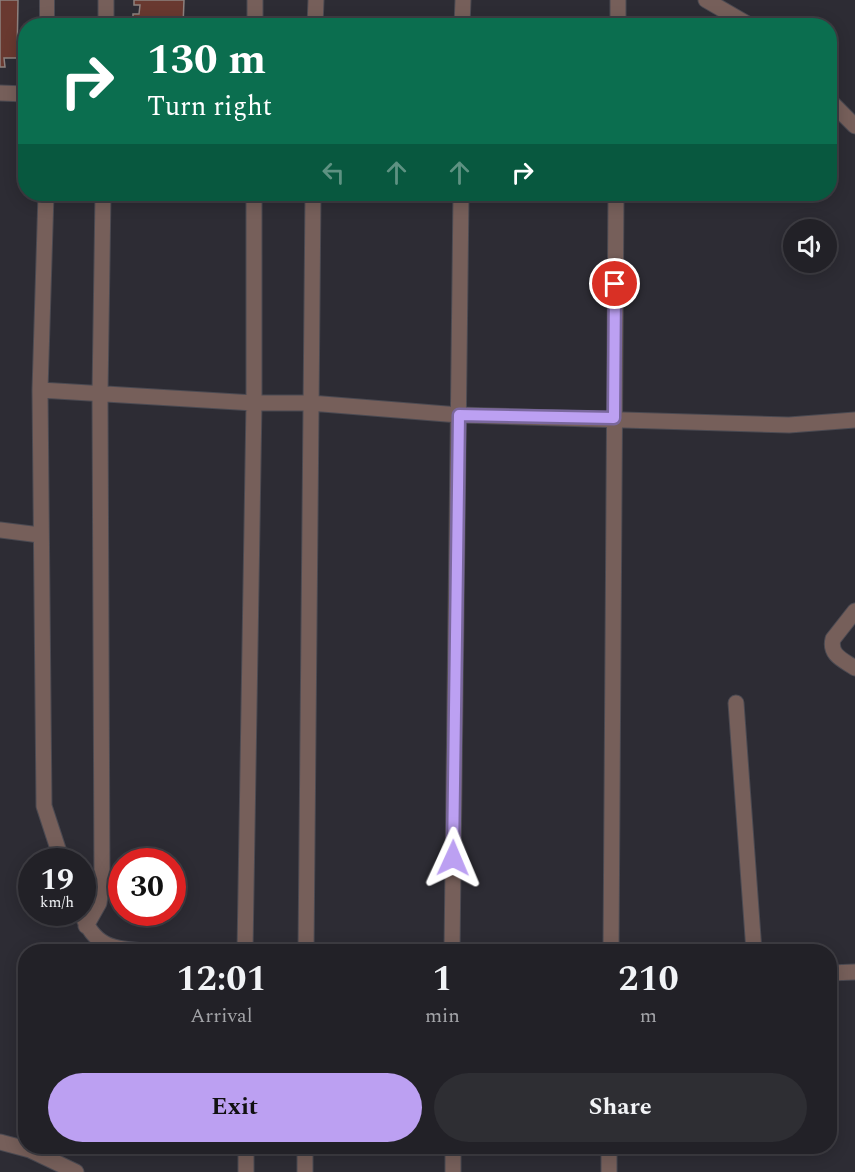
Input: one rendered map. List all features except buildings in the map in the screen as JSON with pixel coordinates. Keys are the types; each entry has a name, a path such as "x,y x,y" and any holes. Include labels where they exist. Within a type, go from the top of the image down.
{"street":[{"path":"106,0 106,18"},
{"path":"255,0 255,18"},
{"path":"315,18 316,0"},
{"path":"462,0 462,18"},
{"path":"618,0 618,18"},
{"path":"706,0 737,18"},
{"path":"0,93 18,94"},
{"path":"837,108 855,126"},
{"path":"46,201 40,390 44,806 58,848"},
{"path":"96,906 99,903 102,882 100,394 103,201"},
{"path":"245,944 254,403 254,201"},
{"path":"306,944 313,201"},
{"path":"452,944 461,201"},
{"path":"611,944 616,201"},
{"path":"40,390 254,403 310,403 459,415 789,425 855,420"},
{"path":"0,530 40,535"},
{"path":"855,611 833,639 832,644 837,656 855,668"},
{"path":"736,703 753,944"},
{"path":"89,926 96,937 106,944"},
{"path":"837,973 855,972"},
{"path":"0,1142 18,1147"},
{"path":"38,1154 76,1172"},
{"path":"246,1154 246,1172"},
{"path":"306,1154 306,1172"},
{"path":"453,1154 453,1172"},
{"path":"609,1154 609,1172"}],"lane":[{"path":"47,0 47,18"}],"route":[{"path":"453,858 459,415 614,418 615,284"}]}
